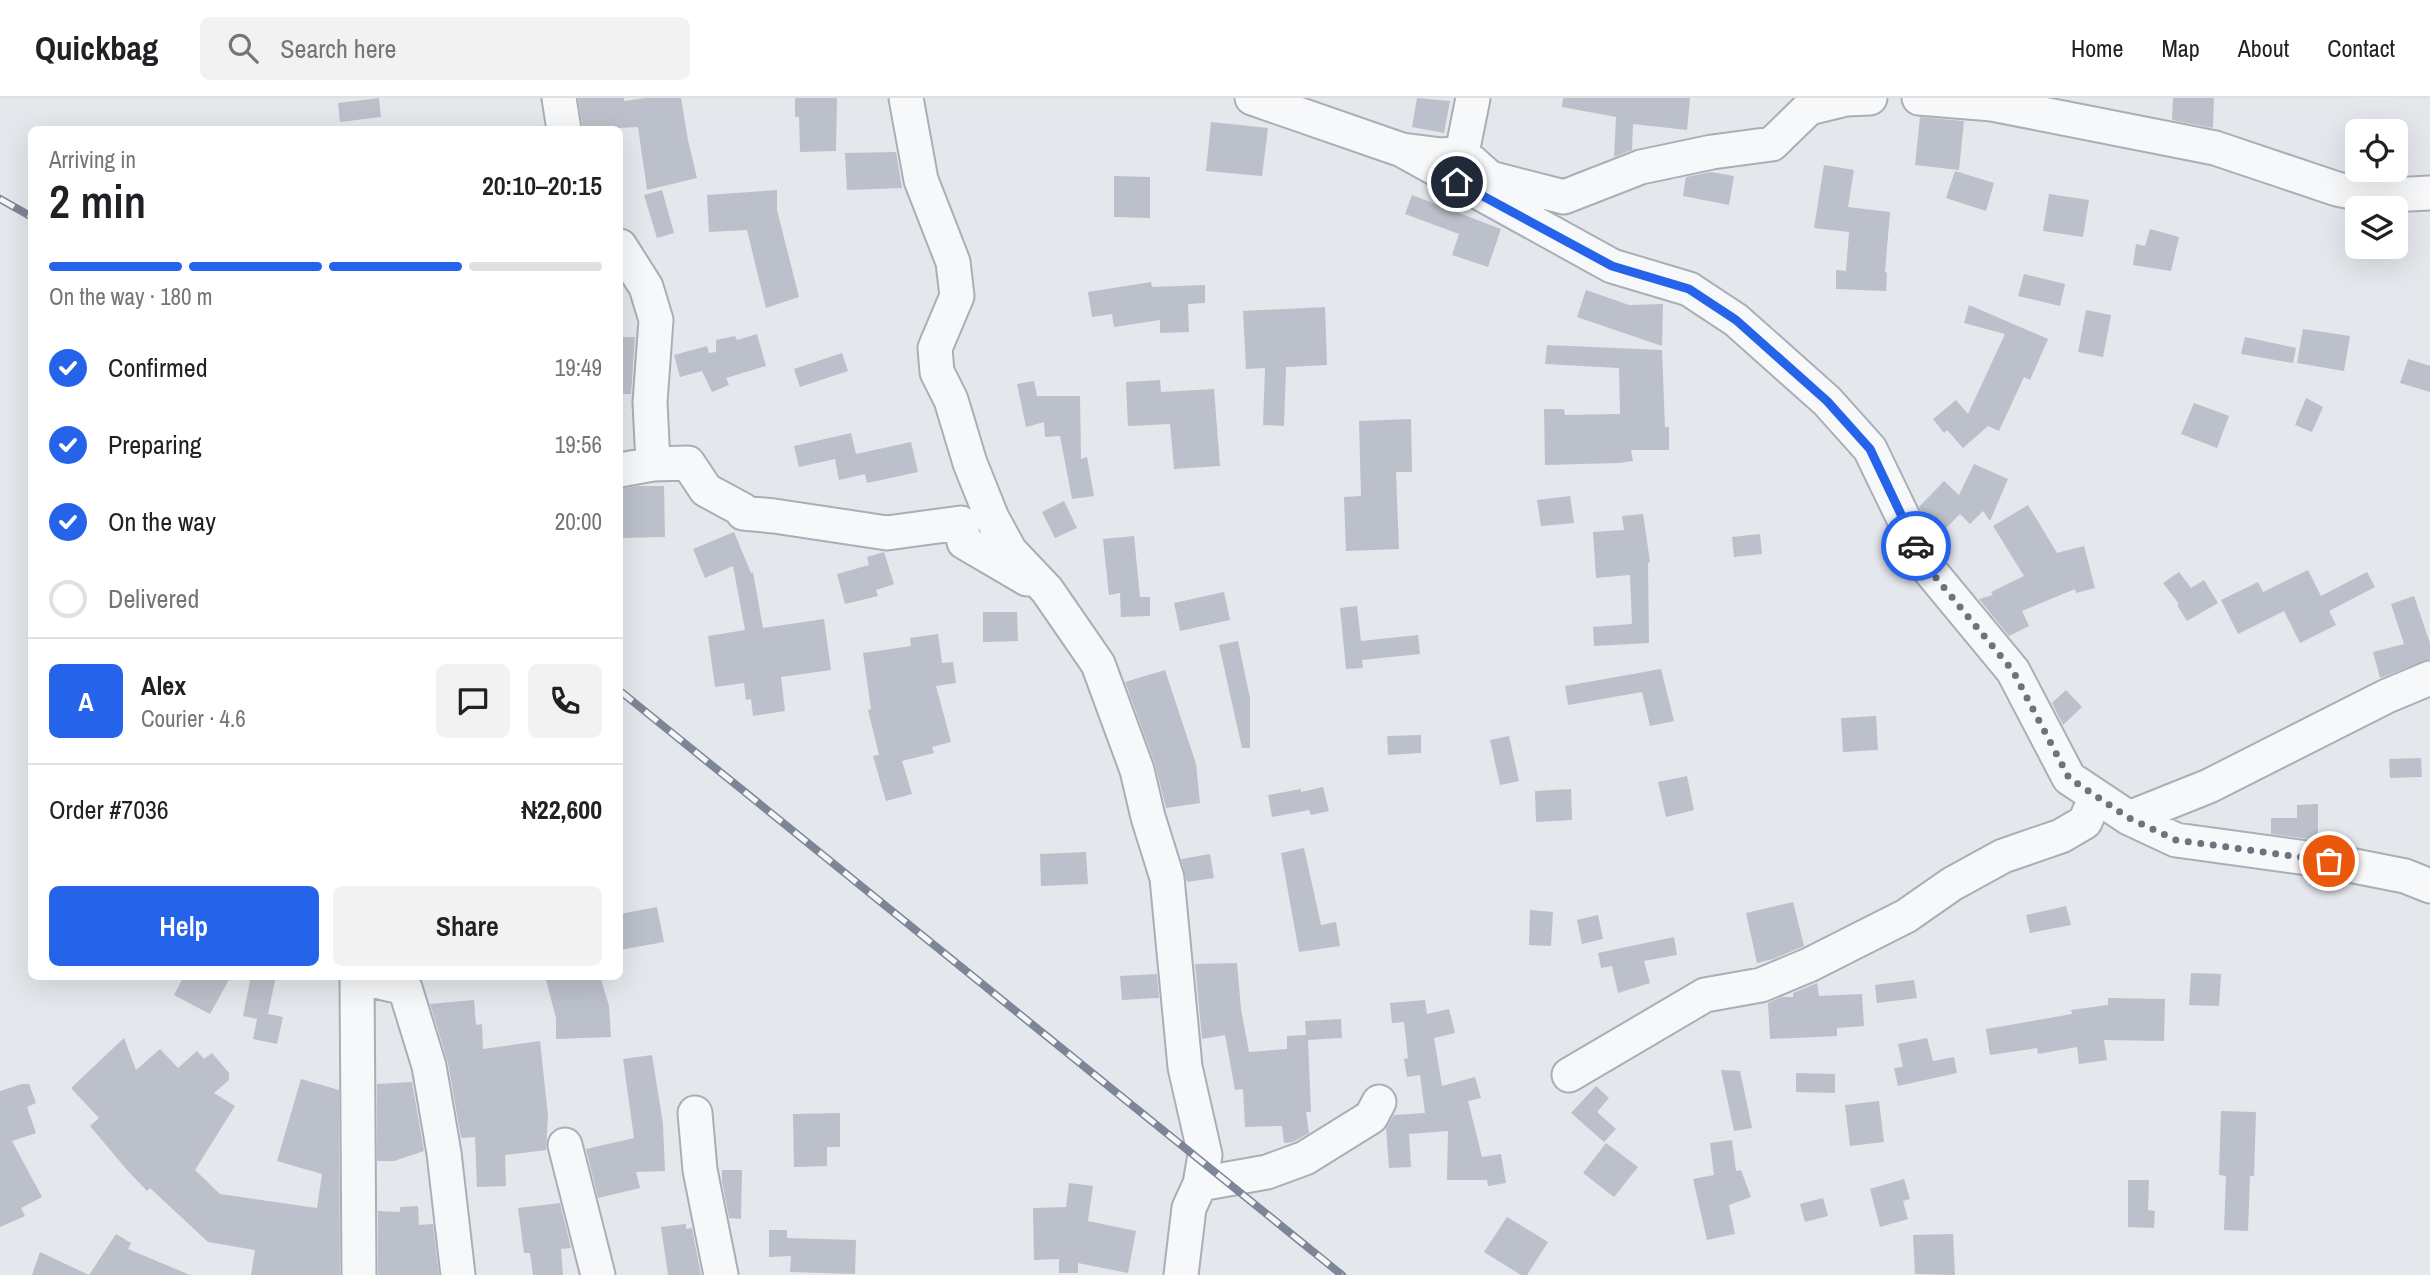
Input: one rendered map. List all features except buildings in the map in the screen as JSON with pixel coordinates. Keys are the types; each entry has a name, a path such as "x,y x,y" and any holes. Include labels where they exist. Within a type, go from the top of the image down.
{"street":[{"path":"559,98 563,126"},
{"path":"906,98 921,180 953,262 957,296 935,348 937,372 951,400 970,463 992,518 1010,551 1047,590 1098,664 1137,770 1167,878 1185,1067 1205,1155 1200,1184 1189,1208 1181,1275"},
{"path":"1252,98 1402,150 1612,266 1689,289 1736,320 1827,401 1870,449 1927,567 2013,671 2069,778 2129,818 2176,840 2329,861 2405,876 2430,886"},
{"path":"1462,153 1473,98"},
{"path":"1402,150 1442,155 1462,153 1490,178 1564,197 1641,167 1712,152 1772,144 1809,107 1846,99 1870,98"},
{"path":"1919,98 1992,104 2215,148 2337,190 2372,196 2430,193"},
{"path":"623,251 646,288 656,320 650,402 653,464"},
{"path":"623,469 653,464 688,463 706,490 726,499 743,510 743,513 887,533 961,523 964,542 1047,590"},
{"path":"2129,818 2209,786 2387,696 2430,678"},
{"path":"1569,1075 1705,995 1761,985 1809,965 1906,916 1952,884 2003,856 2061,836 2085,822 2096,796"},
{"path":"356,980 359,1275"},
{"path":"369,980 405,988 429,1066 444,1153 458,1275"},
{"path":"1200,1184 1267,1172 1305,1158 1371,1117 1379,1102"},
{"path":"695,1113 700,1170 722,1275"},
{"path":"565,1145 598,1275"}],"railway":[{"path":"0,199 28,215"},
{"path":"623,693 1342,1275"}],"way so far":[{"path":"1916,546 1927,567 2013,671 2069,778 2129,818 2176,840 2329,861"}],"route":[{"path":"1457,182 1612,266 1689,289 1736,320 1827,401 1870,449 1916,546"}]}
